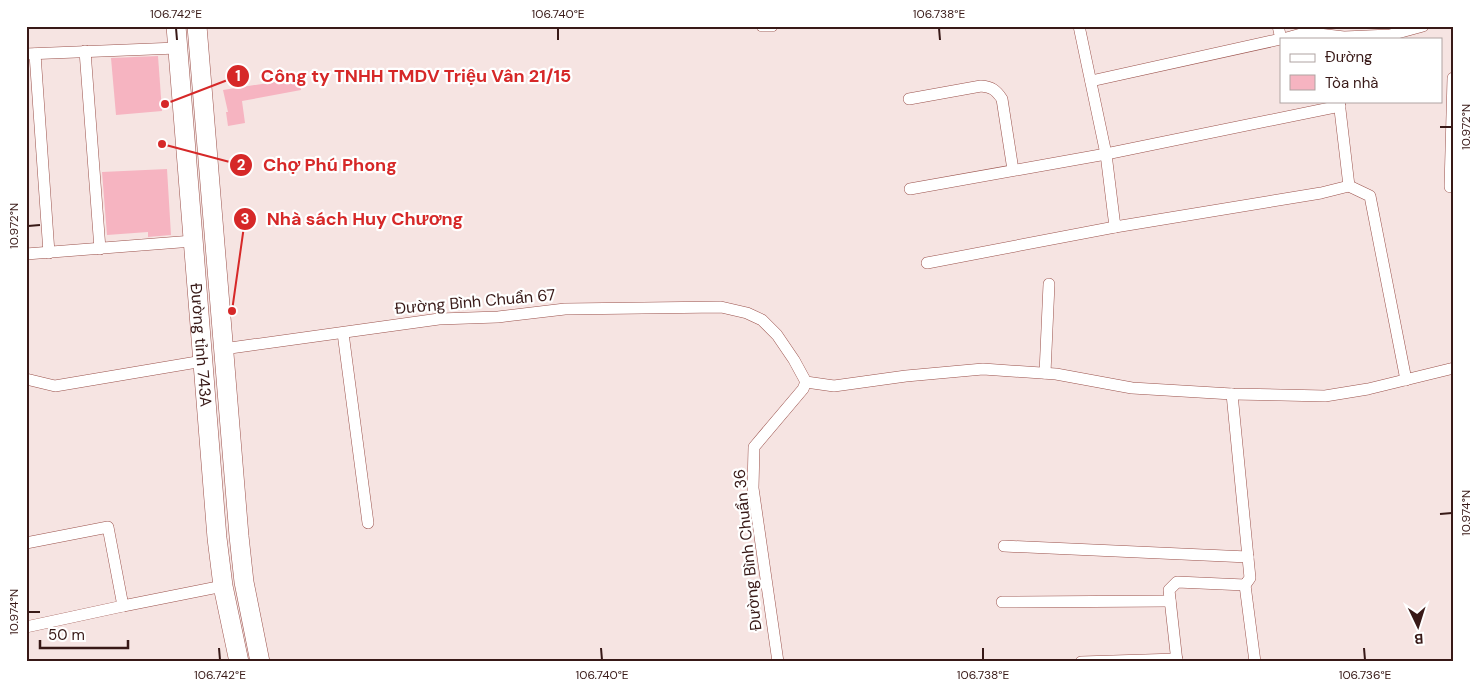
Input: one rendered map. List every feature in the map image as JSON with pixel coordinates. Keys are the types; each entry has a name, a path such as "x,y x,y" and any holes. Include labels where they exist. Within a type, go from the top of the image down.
{"main road":[{"name":"Đường tỉnh 743A","path":"176,26 217,538 223,586 239,662"},
{"name":"Đường tỉnh 743A","path":"197,26 241,554 260,662"}],"street":[{"path":"762,26 772,26"},
{"path":"1079,26 1106,154 1115,227"},
{"path":"1278,26 1282,38"},
{"path":"1286,38 1310,33 1325,37 1397,36 1423,26"},
{"path":"1091,81 1280,39"},
{"path":"49,253 31,54 178,48"},
{"path":"85,51 100,249"},
{"path":"1449,77 1450,186"},
{"path":"909,99 980,86 989,86 996,90 1002,99 1013,170"},
{"path":"910,189 1106,154 1340,103 1349,186"},
{"path":"927,263 1115,227 1285,200 1349,186 1370,196 1406,380"},
{"path":"26,254 193,241"},
{"path":"1045,373 1049,284"},
{"name":"Đường Bình Chuẩn 67","path":"223,349 439,320 565,309 721,307 746,313 762,320 785,348 806,382"},
{"path":"343,333 368,523"},
{"path":"26,379 56,386 202,360"},
{"path":"806,382 834,386 906,376 983,369 1045,373 1132,388 1232,394 1325,396 1368,389 1454,368"},
{"name":"Đường Bình Chuẩn 36","path":"778,662 754,488 754,447 803,389 806,382"},
{"path":"1232,394 1250,578 1245,585 1255,662"},
{"path":"26,544 108,527 123,606"},
{"path":"1004,546 1248,557"},
{"path":"1081,662 1177,660 1169,590 1177,582 1245,585"},
{"path":"26,627 223,586"},
{"path":"1002,602 1170,601"}],"building":[{"path":"158,56 162,111 116,115 111,58"},
{"path":"300,78 301,90 242,101 245,123 228,126 226,112 228,112 223,90"},
{"path":"167,169 171,235 148,237 148,232 107,235 102,172"}],"place":[{"name":"Công ty TNHH TMDV Triệu Vân 21/15","path":"165,104"},
{"name":"Chợ Phú Phong","path":"162,144"},
{"name":"Nhà sách Huy Chương","path":"232,311"}]}
